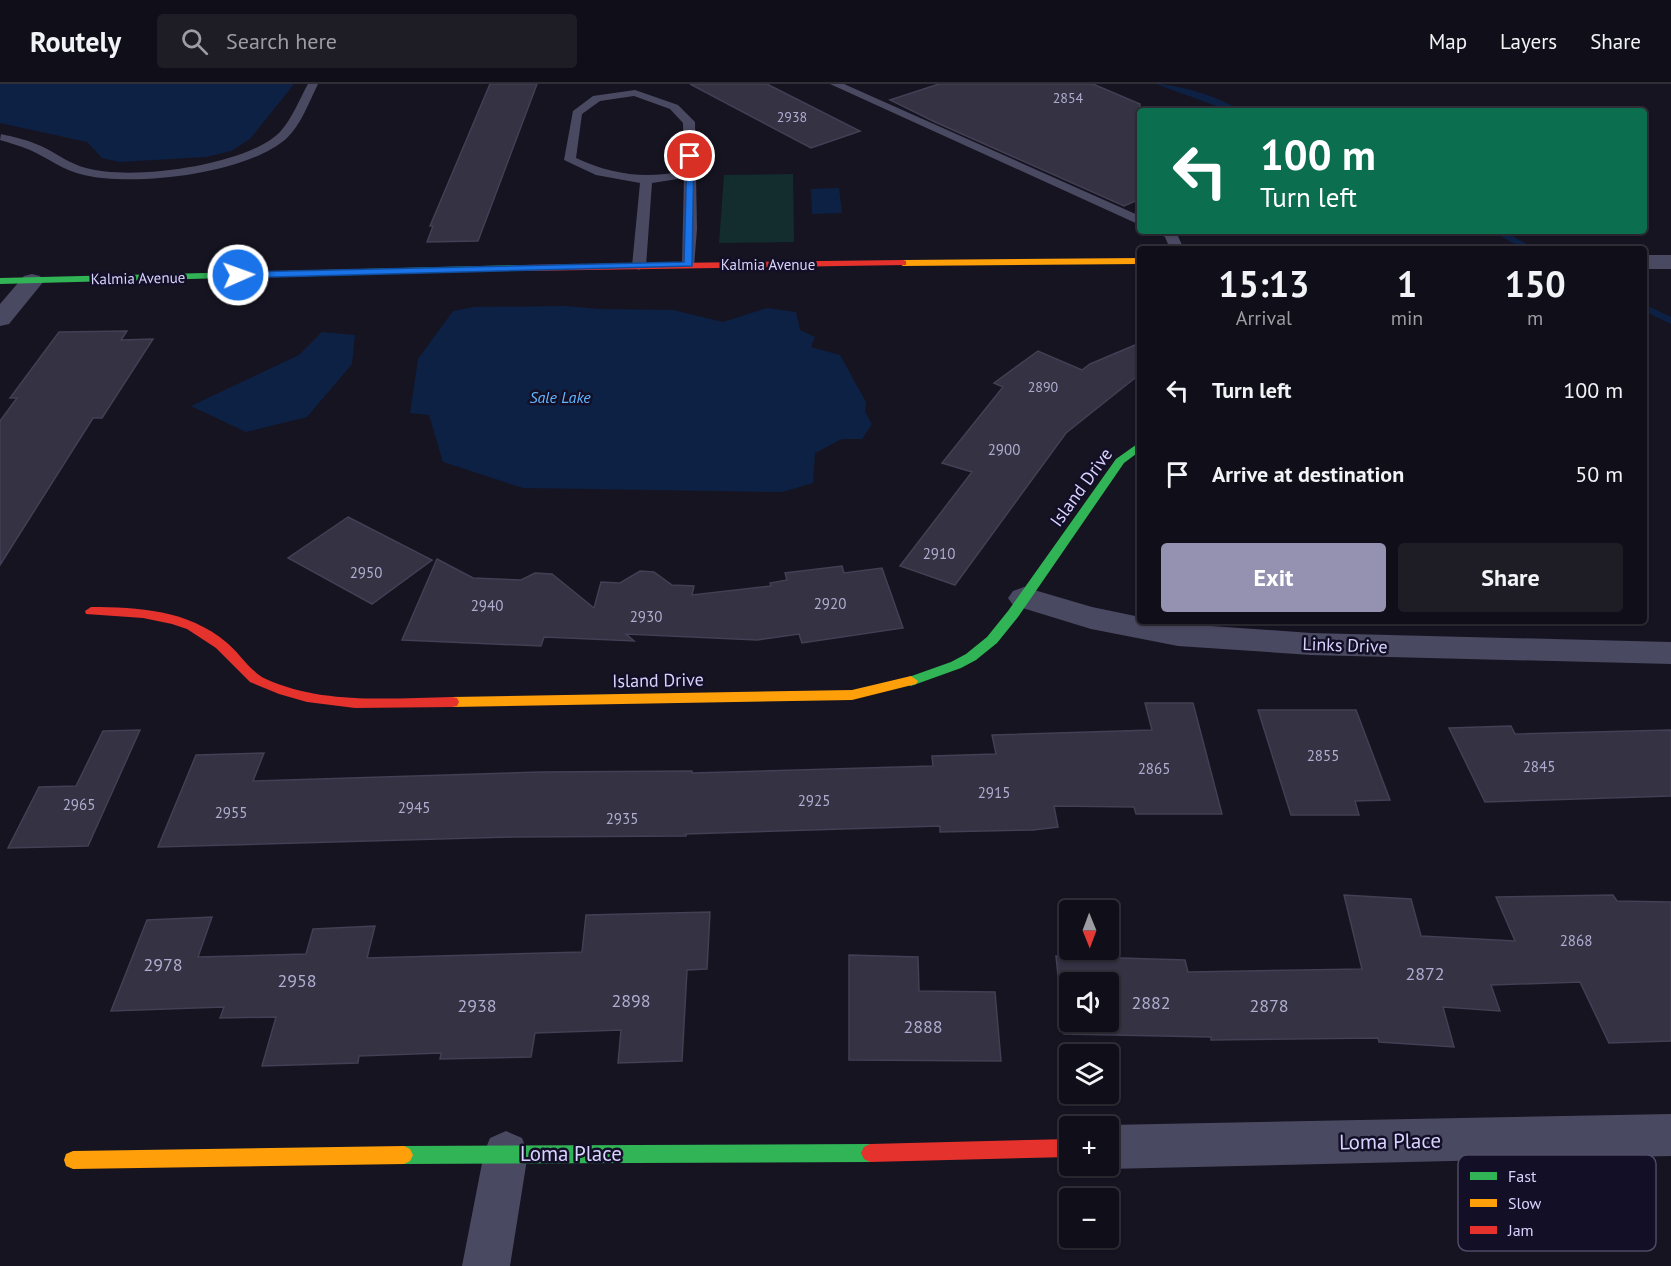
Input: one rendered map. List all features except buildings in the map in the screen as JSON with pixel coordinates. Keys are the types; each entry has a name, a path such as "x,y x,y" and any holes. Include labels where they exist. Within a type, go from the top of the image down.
{"street":[{"name":"Kalmia Avenue","path":"0,281 689,264 1137,261"},
{"path":"1647,262 1671,262"},
{"path":"0,320 32,281"},
{"name":"Island Drive","path":"92,611 145,611 190,625 221,645 246,673 259,681 317,700 371,703 852,694 909,684 927,678 986,646 1024,598 1120,461 1137,447"},
{"name":"Links Drive","path":"1024,598 1091,618 1178,634 1311,644 1671,653"},
{"name":"Loma Place","path":"1119,1147 1671,1135"},
{"name":"Loma Place","path":"73,1160 506,1153 805,1154 1059,1148"},
{"path":"486,1266 506,1153"}],"lane":[{"path":"0,138 35,148 61,163 87,172 128,176 180,172 261,150 283,135 313,84"},
{"path":"835,84 1137,220"},
{"path":"689,264 690,173 689,122 674,107 635,93 597,98 577,113 570,160 599,174 646,181 690,173"},
{"path":"639,266 646,181"}],"green space":[{"path":"793,174 794,242 719,243 724,175"}],"water":[{"path":"0,84 294,84 250,139 231,151 206,157 119,162 102,158 87,142 0,123"},
{"path":"839,188 842,213 812,214 811,189"},
{"name":"Sale Lake","path":"566,306 673,310 723,322 767,308 796,312 800,330 815,337 811,347 840,355 866,402 865,412 872,424 862,439 842,439 815,453 813,483 782,492 523,488 443,462 429,415 410,413 418,359 453,311 474,307"},
{"path":"322,332 355,335 352,364 307,417 246,432 191,406 299,355"}],"waterway":[{"path":"1160,84 1230,108"},
{"path":"1502,234 1525,246"},
{"path":"1647,309 1671,321"}],"traffic: fast":[{"path":"0,281 523,268"},
{"path":"911,681 956,665 971,657 992,640 1013,614 1120,461 1137,447"},
{"path":"404,1155 870,1153"}],"traffic: slow":[{"path":"903,263 1137,261"},
{"path":"452,702 852,695 911,681"},
{"path":"73,1160 404,1155"}],"traffic: jam":[{"path":"523,268 903,263"},
{"path":"91,611 143,613 192,626 221,645 255,679 284,691 307,697 380,703 452,702"},
{"path":"870,1153 1059,1148"}],"route":[{"path":"238,275 689,264 690,156"}]}
